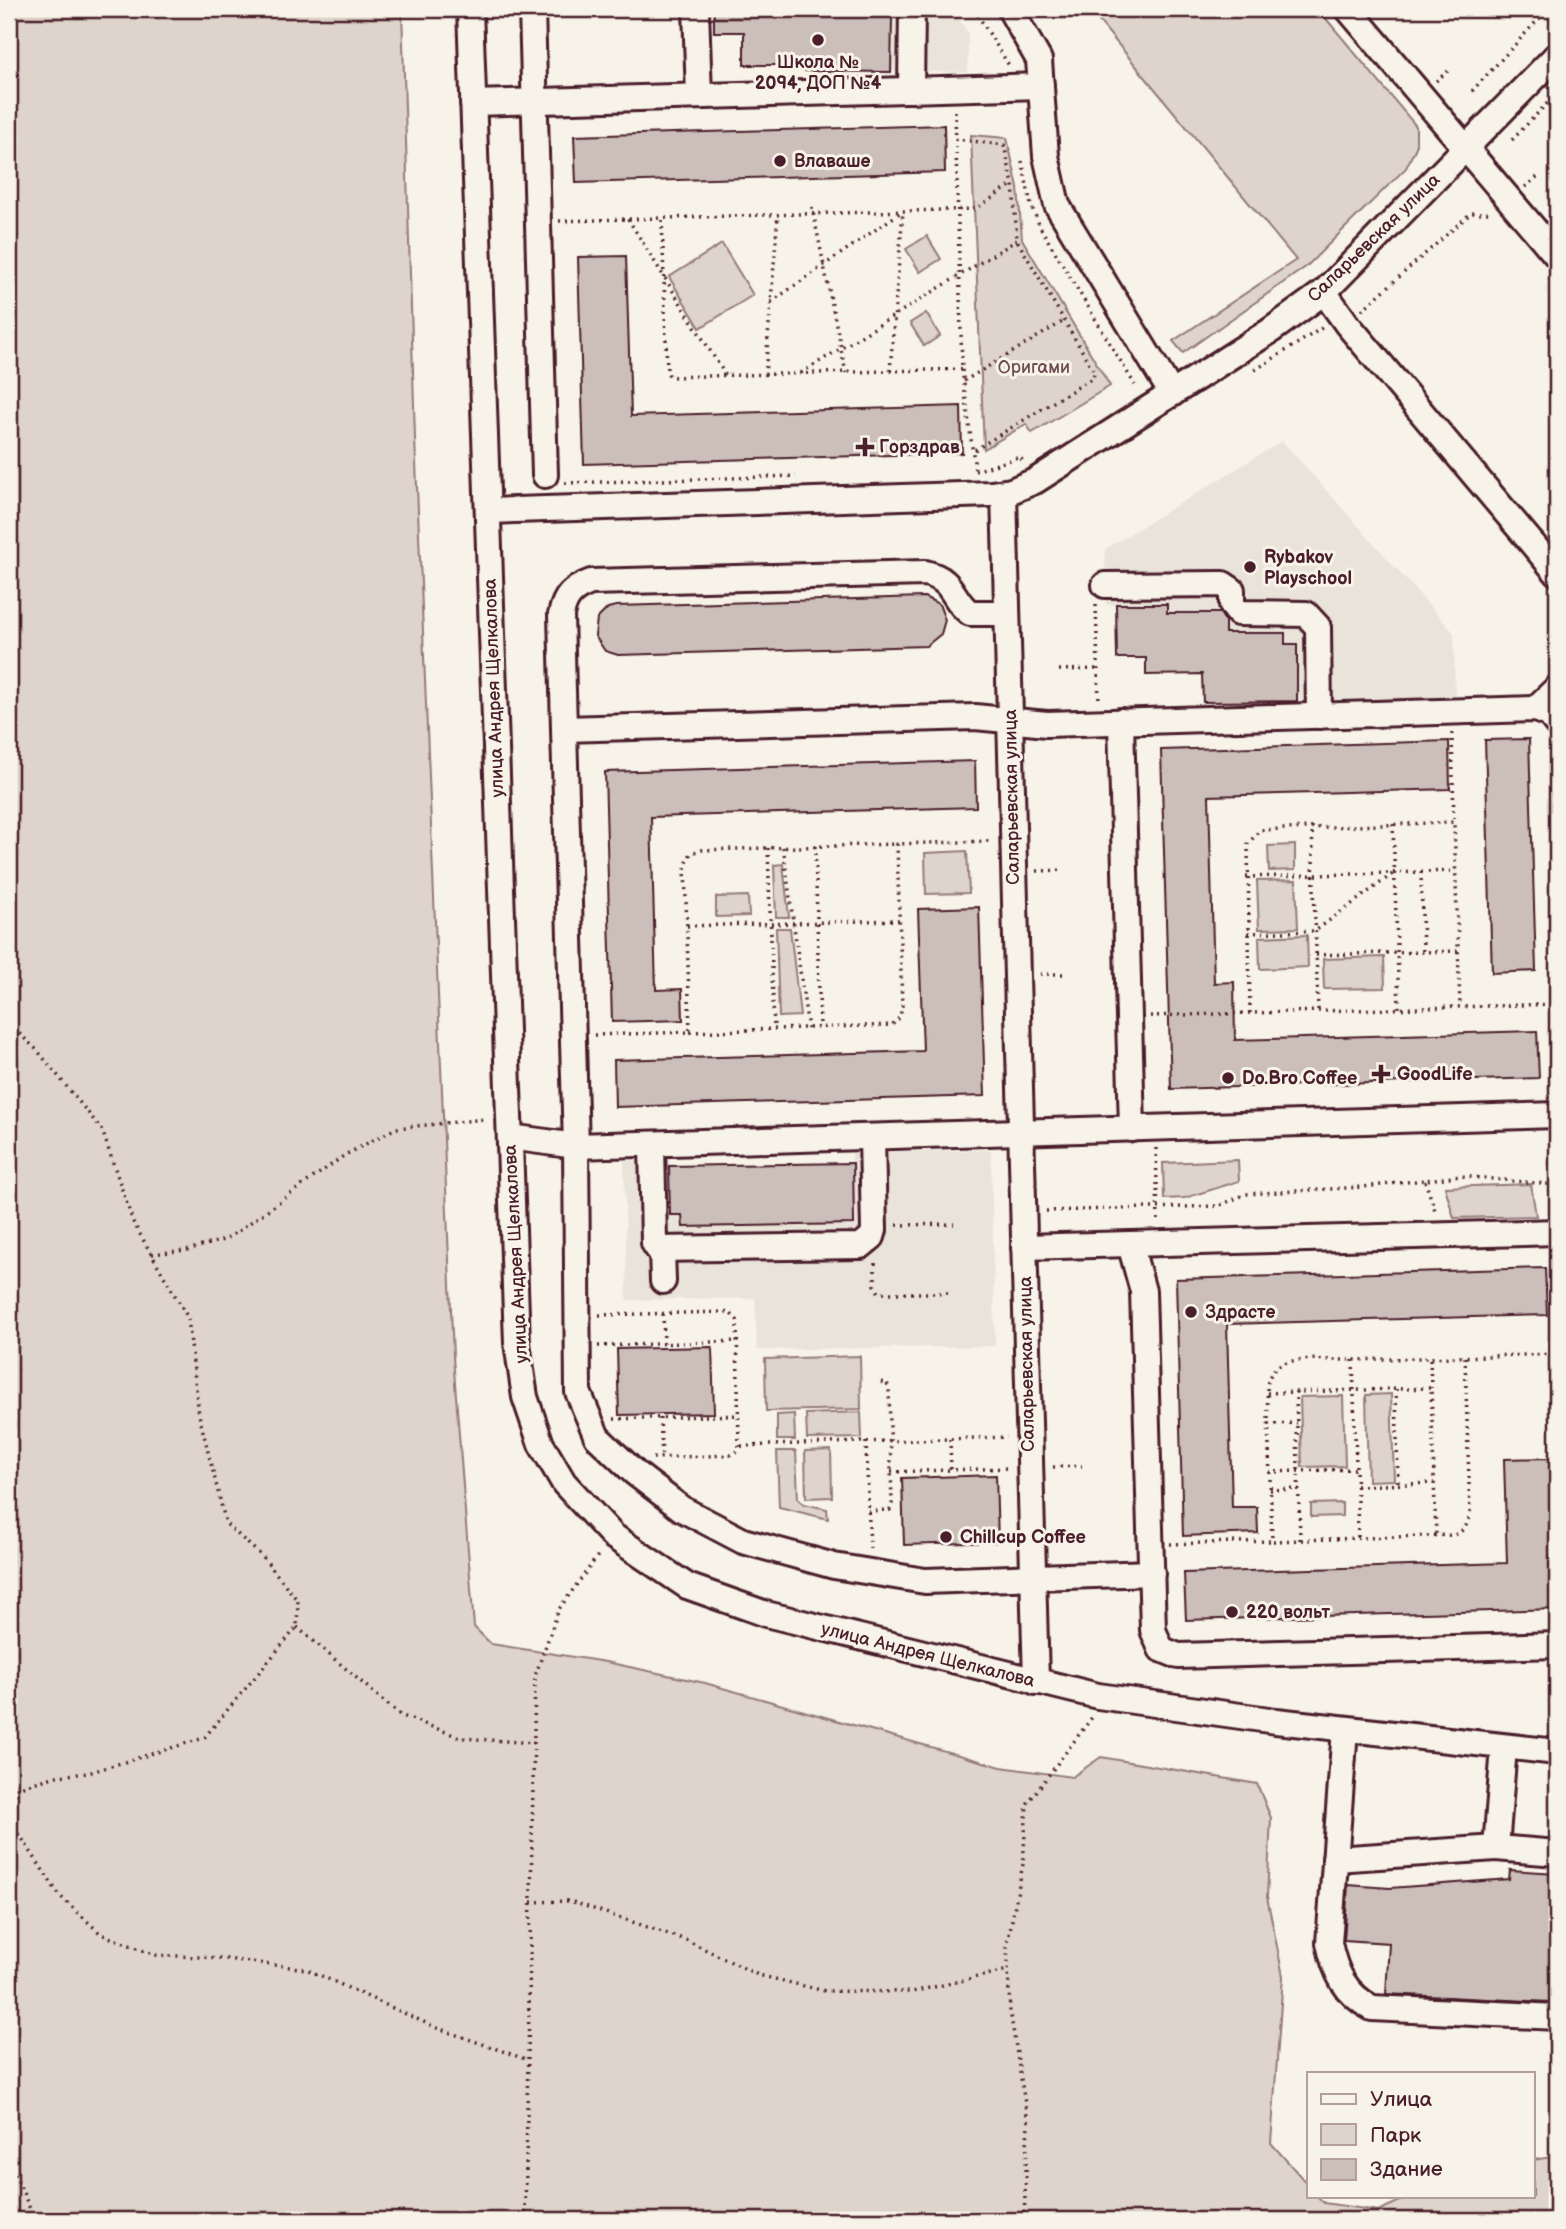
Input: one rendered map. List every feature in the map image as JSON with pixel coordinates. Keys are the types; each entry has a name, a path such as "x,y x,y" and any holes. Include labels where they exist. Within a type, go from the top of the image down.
{"street":[{"name":"улица Андрея Щелкалова","path":"470,9 517,1343 525,1397 541,1444 564,1483 613,1536 687,1586 766,1614 1098,1696 1345,1729 1557,1752"},
{"path":"532,9 534,101 555,479"},
{"path":"696,9 699,96"},
{"path":"911,90 912,9"},
{"path":"1010,9 1037,53 1046,156 1057,205 1172,394"},
{"path":"1348,9 1557,256"},
{"name":"Саларьевская улица","path":"1036,1682 1033,1577 1019,1468 1024,1247 1004,493 1034,481 1172,394 1324,292 1557,55"},
{"path":"473,103 1041,86"},
{"path":"1324,292 1347,324 1557,573"},
{"path":"488,511 1004,493"},
{"path":"1007,613 970,612 951,586 936,575 925,573 591,583 575,587 564,600 561,615 576,1146 578,1392 597,1437 619,1459 682,1509 743,1541 870,1573 925,1581 1152,1573"},
{"path":"1101,595 1223,584 1232,590 1232,605 1238,613 1306,614 1312,617 1318,627 1319,716"},
{"path":"1535,709 1557,688"},
{"path":"564,729 975,716 1047,724 1535,709 1549,714 1557,724"},
{"path":"1110,722 1144,1129"},
{"path":"510,1127 576,1146 1557,1115"},
{"path":"652,1144 654,1243 662,1250 860,1246 872,1237 874,1228 872,1137"},
{"path":"1024,1247 1557,1232"},
{"path":"1130,1244 1143,1291 1156,1643 1168,1654 1178,1656 1557,1645"},
{"path":"662,1250 663,1281"},
{"path":"1345,1729 1329,1943 1334,1965 1346,1988 1358,2000 1372,2008 1557,2017"},
{"path":"1496,1848 1504,1747"},
{"path":"1335,1859 1496,1848 1557,1853"}],"path":[{"path":"974,9 1009,64 1014,87"},
{"path":"1472,91 1548,9"},
{"path":"954,88 962,369 975,471"},
{"path":"1512,140 1557,93"},
{"path":"955,139 1004,145 1013,184 1017,240 1094,369 1094,376 973,451"},
{"path":"1021,157 1024,183 1041,227 1135,385"},
{"path":"577,221 976,209 1013,184"},
{"path":"812,207 846,373"},
{"path":"771,302 903,211"},
{"path":"890,371 903,211"},
{"path":"765,375 778,215"},
{"path":"662,218 668,375 726,376 962,369"},
{"path":"628,219 726,376"},
{"path":"800,374 1017,240"},
{"path":"964,381 1065,320"},
{"path":"962,471 975,471 1020,457"},
{"path":"555,479 797,476"},
{"path":"1101,595 1098,669 1110,722"},
{"path":"1059,670 1098,669"},
{"path":"1452,741 1460,1007"},
{"path":"1250,1013 1246,853 1253,836 1270,828 1454,822"},
{"path":"1393,824 1399,1009"},
{"path":"1312,826 1318,1011"},
{"path":"690,1032 685,867 691,853 815,846 977,842"},
{"path":"573,1036 879,1027 897,1022 902,1006 897,844"},
{"path":"815,846 820,1028"},
{"path":"768,848 774,1030"},
{"path":"783,848 808,1029"},
{"path":"1014,872 1065,870"},
{"path":"1246,877 1456,871"},
{"path":"1421,872 1423,952"},
{"path":"1248,933 1315,932 1395,873"},
{"path":"687,926 900,920"},
{"path":"1316,956 1458,951"},
{"path":"1017,975 1068,974"},
{"path":"1169,1016 1557,1004"},
{"path":"9,1024 37,1050 102,1130 133,1222 188,1318 199,1415 226,1524 263,1557 298,1601 298,1627 204,1738 88,1773 57,1776 16,1788 11,1826 59,1895 100,1934 156,1955 219,1958 306,1969 437,2028 528,2060"},
{"path":"152,1254 187,1250 227,1239 345,1155 396,1128 510,1127"},
{"path":"1144,1129 1157,1208 1158,1243"},
{"path":"1023,1212 1218,1206 1246,1194 1473,1177 1557,1185"},
{"path":"1424,1180 1444,1235"},
{"path":"950,1293 879,1293 875,1285 874,1228 954,1224"},
{"path":"663,1313 664,1343"},
{"path":"578,1316 730,1313 737,1320 741,1446"},
{"path":"578,1346 738,1341"},
{"path":"1272,1541 1267,1393 1269,1378 1280,1365 1557,1354"},
{"path":"1183,1543 1436,1536 1461,1532 1468,1525 1470,1514 1465,1357"},
{"path":"1430,1358 1436,1536"},
{"path":"1353,1360 1358,1538"},
{"path":"868,1511 886,1511 892,1507 888,1385 879,1382"},
{"path":"1267,1393 1431,1388"},
{"path":"1396,1389 1398,1485"},
{"path":"1296,1392 1300,1540"},
{"path":"588,1420 740,1415"},
{"path":"660,1418 662,1457"},
{"path":"1268,1424 1297,1423"},
{"path":"619,1459 732,1455 741,1446 1007,1437"},
{"path":"950,1439 951,1470"},
{"path":"866,1442 870,1573"},
{"path":"891,1472 1082,1466"},
{"path":"1269,1472 1356,1469"},
{"path":"1356,1486 1434,1483"},
{"path":"1270,1490 1299,1489"},
{"path":"1299,1514 1308,1514"},
{"path":"525,2220 535,1676 559,1609 613,1536"},
{"path":"298,1627 400,1715 462,1738 534,1743"},
{"path":"1024,2220 1028,2122 1010,2011 1007,1945 1023,1864 1027,1804 1096,1712"},
{"path":"531,1902 570,1900 686,1940 758,1975 825,1991 912,1992 1008,1970"},
{"path":"9,2161 35,2220"}],"shaded area":[{"name":"Школа № 2094, ДОП №4","path":"714,9 953,9 968,33 968,72 805,71 804,65 744,65 744,32 714,32"},
{"name":"Rybakov Playschool","path":"1282,441 1454,633 1455,699 1203,702 1202,674 1146,675 1146,658 1117,658 1116,605 1106,604 1105,549"},
{"path":"991,1150 995,1346 757,1350 755,1298 627,1300 624,1161 669,1160 670,1166 852,1163 852,1153"}],"green space":[{"path":"9,9 402,9 415,438 453,1357 474,1627 491,1644 606,1662 705,1683 1001,1767 1072,1777 1101,1757 1257,1784 1271,1818 1267,1897 1283,1976 1271,2143 1307,2184 1307,2198 1319,2198 1324,2203 1378,2211 1407,2198 1534,2198 1534,2160 1557,2156 1557,2220 9,2220"},
{"path":"1089,9 1318,9 1416,126 1416,147 1406,168 1307,266 1183,353 1173,341 1296,260"},
{"name":"Оригами","path":"971,135 1007,138 1018,188 1022,239 1110,386 1032,433 1026,424 984,449"},
{"path":"927,236 941,259 920,272 906,249"},
{"path":"722,244 753,295 700,328 669,277"},
{"path":"926,313 940,336 924,346 910,323"},
{"path":"1295,845 1295,870 1269,871 1268,846"},
{"path":"967,851 969,893 926,894 925,853"},
{"path":"783,864 789,917 776,917 774,865"},
{"path":"1296,880 1298,928 1259,929 1257,881"},
{"path":"748,896 749,916 716,917 716,897"},
{"path":"776,928 790,928 800,1016 779,1017"},
{"path":"1307,935 1308,967 1260,969 1259,937"},
{"path":"1384,957 1385,988 1324,989 1323,959"},
{"path":"1238,1160 1239,1181 1185,1198 1164,1199 1163,1163"},
{"path":"1531,1184 1536,1216 1454,1218 1445,1187"},
{"path":"860,1356 861,1409 766,1411 765,1359"},
{"path":"1391,1394 1394,1480 1368,1481 1366,1395"},
{"path":"1343,1396 1345,1466 1302,1467 1300,1397"},
{"path":"861,1412 862,1438 807,1439 806,1414"},
{"path":"794,1414 795,1440 777,1440 777,1415"},
{"path":"831,1450 832,1497 806,1498 805,1451"},
{"path":"777,1451 796,1451 798,1499 804,1504 827,1509 828,1519 779,1507"},
{"path":"1342,1503 1342,1516 1311,1517 1311,1504"}],"building":[{"name":"Школа № 2094, ДОП №4","path":"714,9 879,9 880,17 892,17 891,72 805,71 805,65 744,65 744,32 714,32"},
{"path":"944,125 945,172 576,183 574,136"},
{"path":"626,256 631,416 961,406 962,453 584,464 578,257"},
{"path":"924,597 939,604 945,620 941,634 926,646 618,655 605,651 595,636 597,619 608,608 616,606"},
{"path":"1116,604 1167,604 1167,613 1220,613 1225,621 1225,633 1285,633 1285,644 1297,644 1297,701 1203,702 1202,674 1146,675 1146,658 1117,658"},
{"path":"1529,739 1536,971 1492,973 1485,740"},
{"path":"1449,741 1450,789 1209,796 1214,983 1234,982 1235,1040 1537,1031 1539,1078 1171,1089 1161,750"},
{"path":"975,761 976,807 651,817 656,990 682,989 683,1020 612,1022 605,772"},
{"path":"979,907 985,1096 615,1107 614,1060 923,1051 918,909"},
{"path":"853,1163 854,1224 683,1227 682,1215 670,1215 669,1166"},
{"path":"1545,1268 1547,1315 1227,1324 1232,1507 1257,1507 1258,1533 1183,1536 1176,1279"},
{"path":"712,1347 714,1413 619,1415 617,1349"},
{"path":"1551,1458 1555,1609 1186,1620 1184,1573 1507,1563 1504,1459"},
{"path":"996,1475 998,1542 904,1545 902,1478"},
{"path":"1510,1870 1557,1873 1550,2002 1386,1994 1389,1943 1344,1940 1348,1885 1390,1888 1509,1879"}],"place":[{"name":"Школа № 2094, ДОП №4","path":"818,40"},
{"name":"Влаваше","path":"780,161"},
{"name":"Горздрав","path":"865,447"},
{"name":"Rybakov Playschool","path":"1250,567"},
{"name":"GoodLife","path":"1381,1074"},
{"name":"Do.Bro Coffee","path":"1228,1078"},
{"name":"Здрасте","path":"1191,1312"},
{"name":"Chillcup Coffee","path":"946,1537"},
{"name":"220 вольт","path":"1232,1612"}]}
